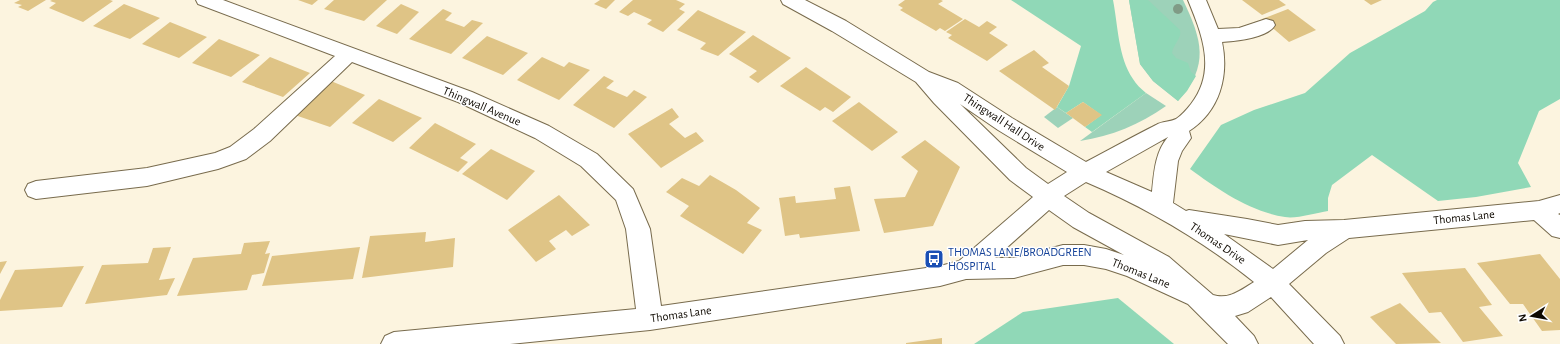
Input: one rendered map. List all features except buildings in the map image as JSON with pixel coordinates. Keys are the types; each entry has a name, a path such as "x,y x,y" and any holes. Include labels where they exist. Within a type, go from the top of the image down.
{"street":[{"name":"Thingwall Avenue","path":"205,0 465,97 542,132 589,160 625,195 638,229 650,318"},
{"name":"Thingwall Hall Drive","path":"790,0 839,26 922,77 951,88 1005,124 1084,172"},
{"path":"1170,212 1168,160 1172,147 1180,138 1178,128 1202,107 1210,93 1215,74 1212,36 1197,0"},
{"path":"1212,36 1241,34 1266,25"},
{"path":"36,190 147,177 218,161 238,153 262,135 350,54"},
{"name":"Thingwall Hall Drive","path":"922,77 941,98 1004,160 1048,197"},
{"name":"Thomas Lane","path":"966,270 1061,186 1084,172 1165,129 1178,128"},
{"name":"Thomas Drive","path":"1084,172 1109,182 1170,212 1244,260 1273,283 1331,344"},
{"path":"1048,197 1081,220 1161,264 1201,300 1245,344"},
{"path":"1550,207 1560,229"},
{"name":"Thomas Lane","path":"1170,212 1270,234 1293,234 1305,231 1344,229 1550,207"},
{"name":"Thomas Lane","path":"407,343 650,318 940,276 966,270 1014,268 1063,255 1084,255 1135,269 1220,308 1230,307 1239,304 1273,283 1318,246 1344,229"}],"green space":[{"path":"1011,0 1113,0 1119,41 1124,61 1134,81 1146,93 1092,132 1085,127 1101,115 1083,102 1066,113 1057,107 1069,86 1081,46"},
{"path":"1129,0 1183,0 1190,14 1198,40 1200,52 1199,64 1195,76 1178,101 1153,81 1140,64"},
{"path":"1129,0 1148,0 1180,30 1179,39 1172,53 1176,58 1188,63 1191,72 1196,76 1187,91 1178,101 1153,81 1140,64"},
{"path":"1437,0 1560,0 1560,99 1539,111 1518,163 1531,187 1476,197 1438,201 1372,155 1332,185 1328,198 1328,211 1300,217 1285,217 1260,210 1235,199 1190,169 1221,125 1254,110 1305,93 1350,53 1425,11 1433,2"},
{"path":"1146,93 1166,106 1146,119 1125,129 1080,141"},
{"path":"1057,107 1073,118 1058,128 1044,117"},
{"path":"1118,298 1174,344 974,344 1023,312"}],"place":[{"name":"THOMAS LANE/BROADGREEN HOSPITAL","path":"934,259"}]}
